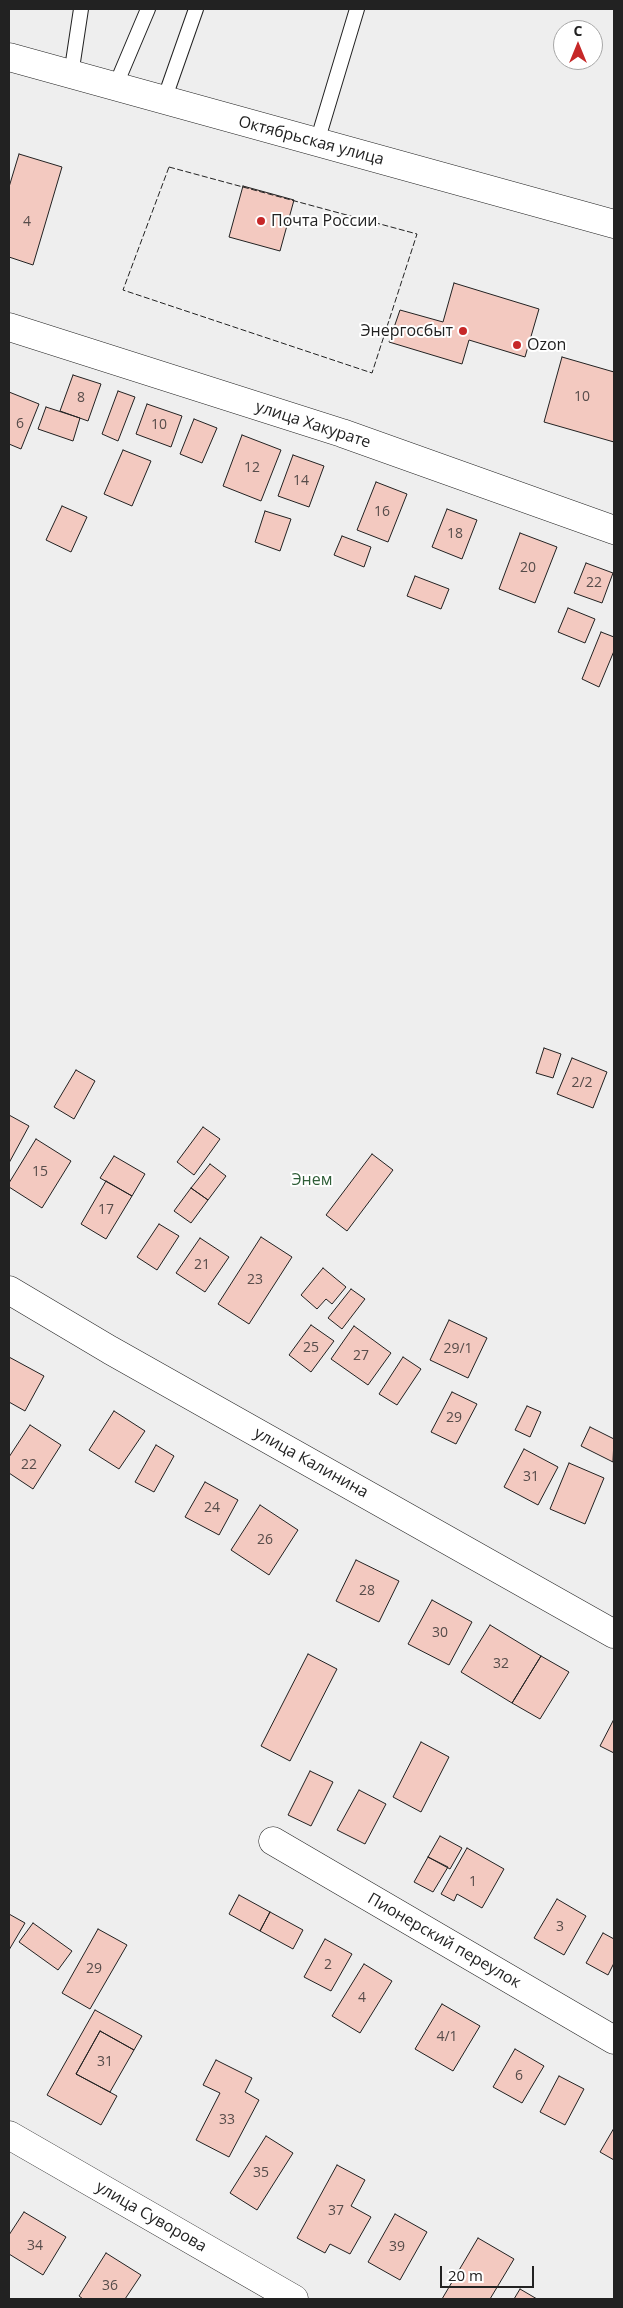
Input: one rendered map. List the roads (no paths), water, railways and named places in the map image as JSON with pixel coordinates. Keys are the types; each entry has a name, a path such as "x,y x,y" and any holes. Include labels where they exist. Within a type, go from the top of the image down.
{"street":[{"name":"Октябрьская улица","path":"9,57 614,224"},
{"name":"улица Хакурате","path":"9,327 342,434 614,530"},
{"name":"улица Калинина","path":"9,1290 110,1350 614,1634"},
{"name":"Пионерский переулок","path":"273,1841 614,2040"},
{"name":"улица Суворова","path":"9,2135 294,2299"}],"lane":[{"path":"71,75 81,9"},
{"path":"114,87 148,9"},
{"path":"164,100 196,9"},
{"path":"317,142 356,9"}],"place":[{"name":"Почта России","path":"261,221"},
{"name":"Энергосбыт","path":"463,331"},
{"name":"Ozon","path":"517,345"}],"park label":[{"name":"Энем","path":"312,1180"}]}
